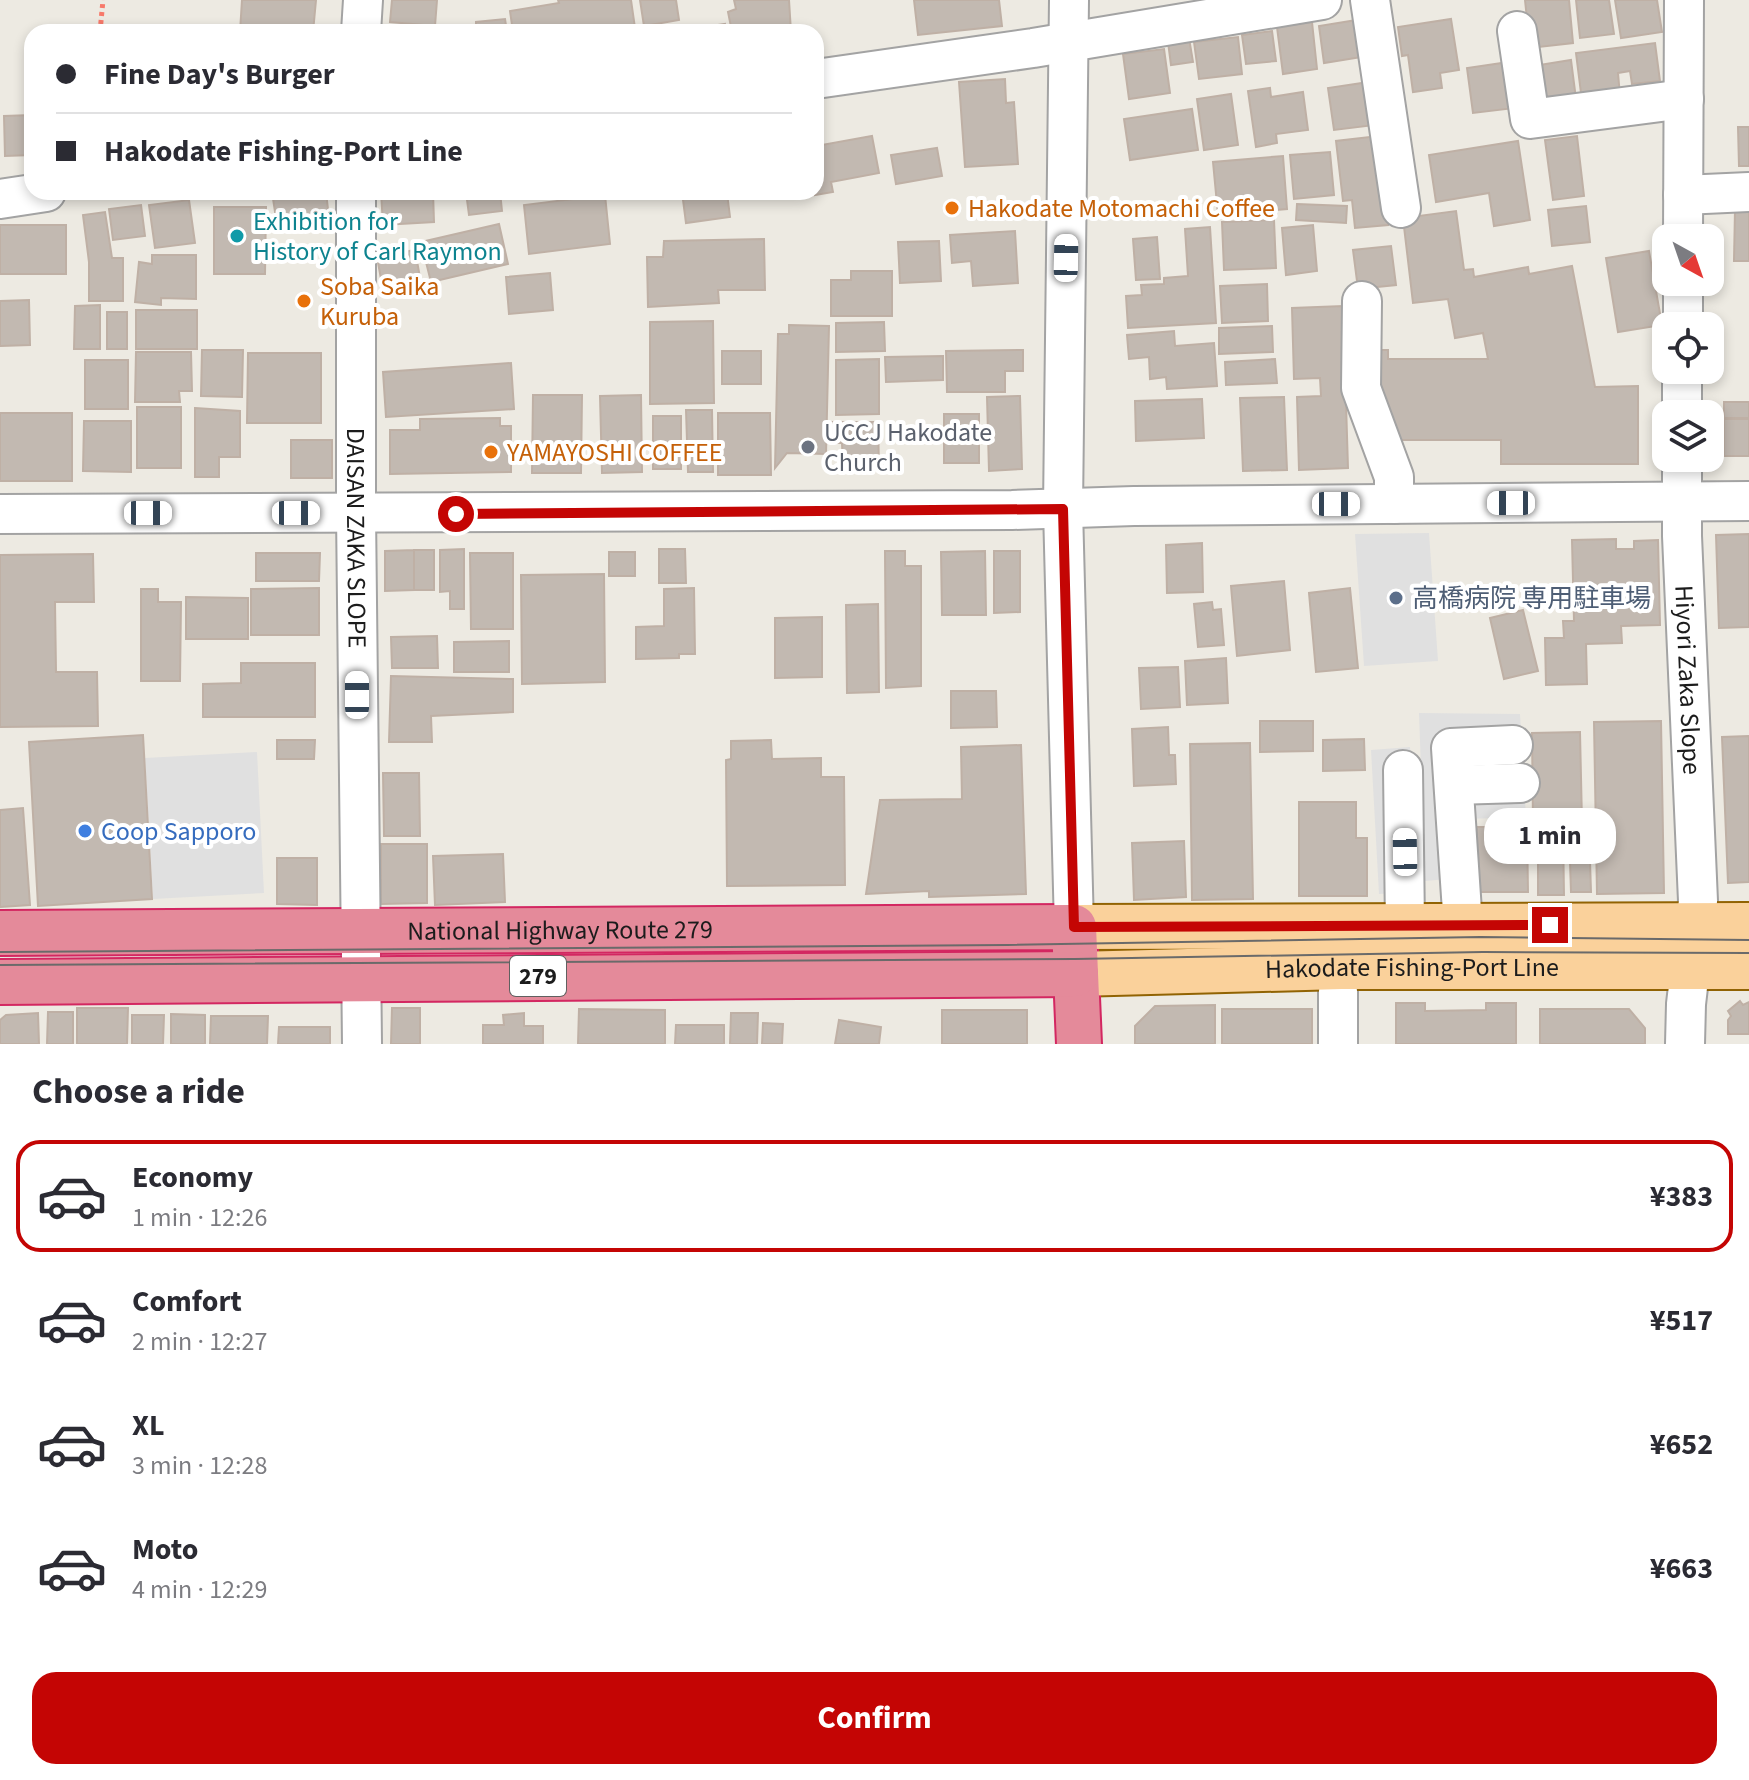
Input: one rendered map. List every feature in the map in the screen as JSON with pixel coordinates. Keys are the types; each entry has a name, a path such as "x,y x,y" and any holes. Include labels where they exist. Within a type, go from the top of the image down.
{"highway":[{"name":"National Highway Route 279","path":"0,933 1074,927"},
{"path":"1074,927 1079,1044"},
{"name":"National Highway Route 279","path":"0,982 1076,974"}],"main road":[{"name":"Hakodate Fishing-Port Line","path":"1074,927 1463,926 1697,912 1749,925"},
{"name":"Hakodate Fishing-Port Line","path":"1076,974 1341,967 1749,967"}],"street":[{"path":"362,24 363,0"},
{"path":"1069,0 1063,509 1074,927"},
{"path":"824,78 1033,48 1322,0"},
{"path":"1370,0 1401,208"},
{"path":"1683,224 1684,0"},
{"path":"1517,31 1530,119 1684,99"},
{"path":"1683,195 1749,192"},
{"path":"0,199 24,195"},
{"name":"DAISAN ZAKA SLOPE","path":"356,200 362,1044"},
{"path":"1362,301 1361,388 1394,477 1394,504"},
{"name":"Hiyori Zaka Slope","path":"1682,472 1697,912 1685,1044"},
{"path":"0,514 1063,509 1749,501"},
{"path":"1463,926 1451,748 1513,745"},
{"path":"1403,770 1405,926"},
{"path":"1454,785 1520,783"},
{"path":"1338,991 1338,1044"}],"path":[{"path":"101,24 103,0"}],"shaded area":[{"name":"高橋病院 専用駐車場","path":"1429,533 1438,661 1364,666 1355,534"},
{"path":"1419,713 1520,714 1526,817 1466,819 1469,877 1425,881"},
{"path":"1410,747 1418,892 1379,894 1371,750"},
{"path":"257,752 264,893 153,899 145,758"}],"building":[{"path":"242,0 316,0 314,24 240,24"},
{"path":"392,0 437,0 435,24 390,22"},
{"path":"558,0 631,0 634,24 512,24 510,11 559,3"},
{"path":"640,0 676,0 679,20 644,24"},
{"path":"734,0 789,0 790,24 730,24 728,12 736,9"},
{"path":"914,0 999,0 1002,26 918,35"},
{"path":"1525,0 1569,0 1573,43 1530,48"},
{"path":"1576,0 1609,0 1614,34 1580,38"},
{"path":"1615,0 1657,0 1662,32 1621,38"},
{"path":"505,19 506,24 476,24"},
{"path":"1363,19 1368,56 1324,63 1319,26"},
{"path":"1451,19 1459,70 1440,73 1442,88 1413,92 1408,55 1402,56 1398,27"},
{"path":"1312,22 1317,69 1283,74 1277,27"},
{"path":"1272,31 1276,61 1246,64 1242,35"},
{"path":"1238,37 1242,74 1199,79 1194,42"},
{"path":"1189,38 1193,62 1171,65 1168,42"},
{"path":"1655,43 1660,81 1632,84 1630,71 1618,73 1620,96 1582,101 1576,53"},
{"path":"1164,49 1170,93 1129,99 1123,54"},
{"path":"1571,60 1576,99 1538,104 1533,66"},
{"path":"1509,62 1515,108 1473,113 1467,68"},
{"path":"1005,79 1006,103 1014,102 1018,164 965,167 959,82"},
{"path":"1369,82 1375,125 1334,130 1328,88"},
{"path":"1270,88 1271,97 1303,92 1308,130 1276,134 1277,143 1256,147 1248,91"},
{"path":"1231,94 1238,145 1204,150 1197,99"},
{"path":"1192,109 1198,150 1130,160 1124,119"},
{"path":"24,115 24,155 5,156 4,116"},
{"path":"1738,127 1749,127 1749,166 1739,166"},
{"path":"872,136 879,173 831,182 833,192 824,194 824,145"},
{"path":"1378,136 1388,225 1355,228 1352,200 1343,201 1336,141"},
{"path":"1577,136 1584,196 1553,200 1545,140"},
{"path":"1518,141 1530,220 1494,226 1489,193 1436,202 1429,155"},
{"path":"937,148 942,176 896,184 891,155"},
{"path":"1330,152 1334,195 1294,199 1290,155"},
{"path":"1283,156 1287,209 1218,215 1213,162"},
{"path":"189,200 195,243 155,248 149,205"},
{"path":"273,200 327,200 329,218 277,225"},
{"path":"381,200 433,200 434,222 383,225"},
{"path":"467,200 501,200 502,211 469,215"},
{"path":"564,200 606,200 610,244 529,254 524,205"},
{"path":"683,200 728,200 730,217 686,223"},
{"path":"1297,204 1347,206 1346,223 1296,220"},
{"path":"141,205 145,236 113,240 109,209"},
{"path":"1586,206 1590,242 1552,246 1548,210"},
{"path":"214,207 266,207 265,274 214,274"},
{"path":"1735,209 1749,209 1749,261 1734,261"},
{"path":"1456,211 1464,270 1473,269 1474,277 1528,267 1529,274 1572,266 1595,387 1638,386 1638,464 1501,464 1501,440 1389,440 1389,407 1376,407 1369,350 1388,350 1388,359 1488,359 1483,333 1455,338 1448,299 1413,303 1403,218"},
{"path":"105,212 112,258 123,258 123,301 89,301 89,262 83,215"},
{"path":"1274,220 1276,268 1224,270 1222,222"},
{"path":"499,224 508,264 431,282 421,242"},
{"path":"0,225 66,225 66,274 0,274"},
{"path":"1313,225 1317,271 1286,275 1282,228"},
{"path":"1210,227 1216,323 1128,328 1126,296 1142,295 1141,285 1164,284 1164,278 1188,276 1185,229"},
{"path":"1015,231 1018,283 973,286 971,261 952,263 950,235"},
{"path":"1157,237 1160,279 1136,280 1133,239"},
{"path":"764,239 765,290 718,290 719,303 648,307 647,257 663,257 664,241"},
{"path":"939,241 941,281 900,283 898,242"},
{"path":"1391,246 1396,285 1358,289 1353,250"},
{"path":"415,250 421,283 383,290 377,257"},
{"path":"1649,251 1652,296 1657,296 1660,312 1652,312 1652,327 1618,332 1606,258"},
{"path":"152,255 196,255 196,299 161,298 161,305 135,302 139,262 152,264"},
{"path":"851,271 892,271 892,316 831,316 831,280 851,280"},
{"path":"550,273 553,310 509,314 506,277"},
{"path":"1267,284 1268,321 1222,323 1220,286"},
{"path":"29,300 30,345 0,346 0,301"},
{"path":"100,305 100,349 74,349 75,306"},
{"path":"1343,306 1348,468 1299,470 1297,397 1321,396 1320,378 1294,379 1292,308"},
{"path":"136,310 197,310 197,349 136,349"},
{"path":"107,312 127,312 127,349 107,349"},
{"path":"713,321 714,403 650,404 650,322"},
{"path":"884,322 885,351 836,352 836,323"},
{"path":"789,325 829,326 826,454 787,453 775,468 778,334 789,334"},
{"path":"1272,326 1273,352 1219,354 1219,328"},
{"path":"1174,331 1175,346 1214,343 1217,386 1167,389 1166,377 1150,379 1149,357 1129,359 1127,335"},
{"path":"202,350 243,350 242,397 201,396"},
{"path":"1023,350 1023,371 1005,371 1005,392 947,392 946,351"},
{"path":"722,351 761,351 761,384 722,384"},
{"path":"136,352 191,352 192,391 179,391 180,402 135,402"},
{"path":"248,353 321,353 321,423 247,423"},
{"path":"943,356 943,380 886,382 885,357"},
{"path":"879,359 879,414 836,415 836,360"},
{"path":"1275,359 1277,383 1226,385 1225,362"},
{"path":"85,360 128,360 128,409 85,409"},
{"path":"511,363 514,409 386,417 383,372"},
{"path":"533,395 582,395 581,473 532,473"},
{"path":"641,395 642,472 602,473 600,396"},
{"path":"1020,396 1022,469 989,471 987,397"},
{"path":"1284,397 1287,470 1243,471 1240,398"},
{"path":"1202,399 1204,438 1136,441 1135,401"},
{"path":"1724,402 1749,402 1749,418 1724,418"},
{"path":"137,407 181,407 181,468 137,468"},
{"path":"195,408 240,411 240,457 219,457 219,477 195,477"},
{"path":"686,410 712,410 713,472 688,472"},
{"path":"0,413 72,413 72,481 0,481"},
{"path":"718,413 770,413 771,475 718,475"},
{"path":"944,414 979,414 979,463 944,463"},
{"path":"653,416 681,416 681,469 653,469"},
{"path":"500,418 500,426 511,426 511,472 390,474 390,430 420,430 420,419"},
{"path":"1724,419 1749,419 1749,456 1724,456"},
{"path":"84,421 131,421 131,472 83,471"},
{"path":"831,422 878,422 879,467 843,468 842,443 831,443"},
{"path":"291,440 332,440 332,478 291,478"},
{"path":"1749,534 1749,627 1719,628 1716,535"},
{"path":"1616,539 1616,549 1634,549 1634,541 1658,540 1660,625 1621,626 1622,643 1586,644 1587,684 1546,685 1545,638 1564,638 1563,621 1574,621 1572,540"},
{"path":"1202,543 1203,592 1167,593 1166,545"},
{"path":"464,549 464,609 450,609 450,591 440,592 440,550"},
{"path":"659,549 685,549 686,583 659,583"},
{"path":"414,550 434,550 434,590 414,590"},
{"path":"414,550 414,590 385,591 385,551"},
{"path":"885,551 905,551 905,566 921,566 921,686 886,688"},
{"path":"985,551 986,615 942,615 941,552"},
{"path":"994,551 1020,551 1020,612 994,613"},
{"path":"609,552 635,552 635,576 609,576"},
{"path":"256,553 320,553 319,581 256,581"},
{"path":"470,553 513,553 513,629 471,629"},
{"path":"93,554 94,602 55,602 56,672 97,672 98,726 0,727 0,555"},
{"path":"604,574 605,682 522,684 521,575"},
{"path":"1284,581 1290,650 1237,656 1231,586"},
{"path":"319,588 319,635 251,635 251,589"},
{"path":"694,588 695,654 679,654 679,658 636,659 636,627 664,626 664,589"},
{"path":"1350,588 1358,668 1316,672 1309,593"},
{"path":"141,589 158,589 158,602 181,602 180,681 141,681"},
{"path":"186,597 248,598 248,639 186,639"},
{"path":"1212,602 1213,610 1221,609 1224,645 1198,647 1194,604"},
{"path":"878,604 879,692 847,693 846,605"},
{"path":"1523,610 1538,671 1504,679 1490,618"},
{"path":"822,617 822,677 775,678 775,618"},
{"path":"437,636 438,668 392,668 391,637"},
{"path":"509,641 509,672 454,672 454,642"},
{"path":"1226,658 1228,703 1187,705 1185,661"},
{"path":"241,663 315,663 315,717 203,717 203,684 241,683"},
{"path":"1178,667 1180,707 1141,709 1139,668"},
{"path":"391,676 513,679 513,712 431,716 432,742 389,742"},
{"path":"951,691 996,691 997,727 951,728"},
{"path":"1260,721 1313,721 1313,751 1260,752"},
{"path":"1661,721 1664,893 1597,894 1594,722"},
{"path":"1168,727 1169,755 1175,755 1176,784 1134,786 1132,729"},
{"path":"1580,732 1582,822 1533,822 1532,733"},
{"path":"143,735 152,899 38,906 29,742"},
{"path":"1749,736 1749,882 1728,883 1722,737"},
{"path":"1364,739 1365,770 1323,771 1323,740"},
{"path":"277,740 315,740 314,759 277,759"},
{"path":"771,740 772,759 821,758 821,777 844,777 845,885 727,886 726,760 731,759 731,741"},
{"path":"1250,743 1253,899 1192,900 1190,744"},
{"path":"1021,745 1026,894 929,897 929,891 866,894 880,800 962,799 961,747"},
{"path":"383,773 419,773 420,836 384,836"},
{"path":"1299,802 1356,802 1356,838 1367,838 1367,896 1299,896"},
{"path":"23,808 30,905 0,907 0,810"},
{"path":"1477,827 1527,827 1528,892 1477,892"},
{"path":"1538,830 1563,830 1564,895 1538,895"},
{"path":"1589,830 1591,892 1571,892 1569,831"},
{"path":"1184,841 1186,897 1134,900 1132,843"},
{"path":"381,844 427,844 427,903 381,904"},
{"path":"503,854 505,902 435,905 433,856"},
{"path":"277,858 317,858 317,905 277,904"},
{"path":"1740,1001 1743,1005 1749,1002 1749,1034 1728,1034 1731,1016 1728,1011"},
{"path":"1396,1003 1425,1003 1425,1011 1486,1010 1486,1003 1516,1003 1516,1044 1396,1044"},
{"path":"1215,1005 1215,1044 1135,1044 1135,1026 1155,1006"},
{"path":"77,1008 128,1008 127,1044 77,1044"},
{"path":"392,1008 420,1008 420,1044 391,1044"},
{"path":"579,1009 665,1010 665,1044 578,1044"},
{"path":"1222,1009 1312,1009 1312,1044 1222,1044"},
{"path":"1540,1009 1629,1009 1645,1028 1645,1044 1540,1044"},
{"path":"942,1010 1027,1010 1027,1044 942,1044"},
{"path":"48,1012 73,1012 73,1044 47,1044"},
{"path":"38,1013 39,1044 0,1044 0,1020 6,1015"},
{"path":"524,1013 524,1026 543,1026 543,1044 483,1044 483,1025 504,1025 503,1015"},
{"path":"731,1013 758,1013 757,1044 730,1044"},
{"path":"171,1014 205,1015 205,1044 171,1044"},
{"path":"132,1015 164,1015 163,1044 132,1044"},
{"path":"211,1016 268,1016 267,1044 210,1044"},
{"path":"839,1020 881,1027 879,1044 835,1044"},
{"path":"763,1023 783,1024 782,1044 762,1044"},
{"path":"676,1025 724,1025 724,1044 675,1044"},
{"path":"279,1027 330,1027 330,1044 278,1044"}],"tram line":[{"path":"0,952 1007,945 1480,937 1749,940"},
{"path":"0,965 1075,959 1483,952 1749,953"}],"place":[{"name":"Hakodate Motomachi Coffee","path":"952,208"},
{"name":"Exhibition for History of Carl Raymon","path":"237,236"},
{"name":"Soba Saika Kuruba","path":"304,301"},
{"name":"UCCJ Hakodate Church","path":"808,447"},
{"name":"YAMAYOSHI COFFEE","path":"491,452"},
{"name":"高橋病院 専用駐車場","path":"1396,598"},
{"name":"Coop Sapporo","path":"85,831"}],"route":[{"path":"456,514 1063,509 1074,927 1550,925"}]}
